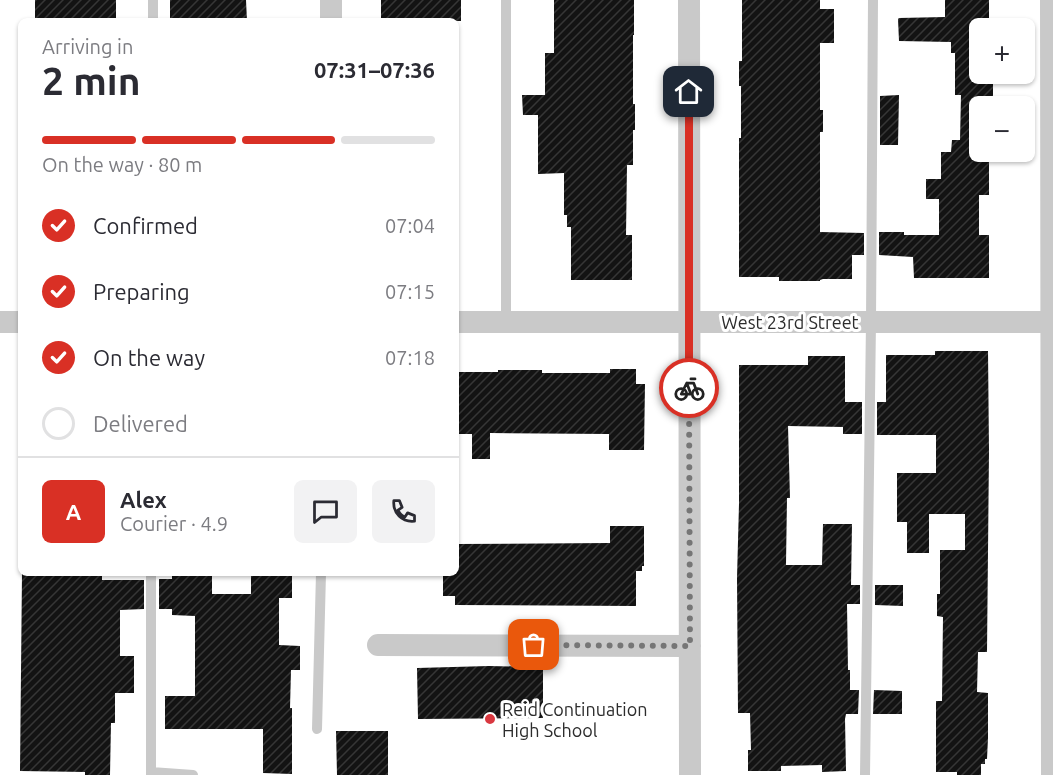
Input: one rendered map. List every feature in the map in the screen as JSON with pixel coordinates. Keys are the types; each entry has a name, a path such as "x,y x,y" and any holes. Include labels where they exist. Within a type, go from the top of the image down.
{"street":[{"path":"331,0 331,18"},
{"path":"689,0 690,775"},
{"path":"1051,0 1052,775"},
{"path":"0,322 18,322"},
{"name":"West 23rd Street","path":"459,322 1052,322"},
{"path":"378,645 690,646"}],"lane":[{"path":"153,0 153,18"},
{"path":"506,0 506,322"},
{"path":"865,775 872,322 873,0"},
{"path":"151,576 151,774 193,775"},
{"path":"317,729 321,576"}],"building":[{"path":"35,0 116,0 116,18 35,18"},
{"path":"170,0 246,0 247,18 170,18"},
{"path":"381,0 461,0 461,21 459,18 381,18"},
{"path":"554,0 634,0 635,130 633,130 633,165 627,165 626,235 632,235 632,280 571,280 571,227 567,227 567,215 564,215 564,173 538,174 538,115 523,115 522,95 545,95 545,53 554,53"},
{"path":"742,0 820,0 820,9 834,9 834,43 820,43 820,110 823,110 823,132 820,132 820,232 864,233 864,255 852,255 852,279 779,281 779,277 739,277 741,86 739,86 739,61 742,61"},
{"path":"945,0 989,0 989,18 969,18 969,84 993,84 993,96 969,96 969,162 989,162 989,195 979,195 979,235 989,235 989,278 914,278 913,257 879,255 879,232 939,235 939,199 926,199 926,179 941,179 941,152 951,152 952,140 960,140 961,95 955,95 955,53 951,53 951,42 899,41 898,19 945,17"},
{"path":"899,95 898,145 880,145 880,96"},
{"path":"935,351 988,351 987,652 978,652 977,692 988,693 988,738 987,759 985,759 985,764 981,764 981,775 936,772 936,701 942,701 943,617 937,616 937,594 940,594 940,550 965,550 965,514 929,514 929,553 907,553 907,522 897,522 897,473 936,473 936,435 877,435 877,402 886,402 886,355 935,355"},
{"path":"808,356 845,356 845,402 862,402 862,434 843,434 843,427 788,426 790,498 787,498 786,565 822,565 823,524 852,524 851,585 860,585 860,604 847,604 848,670 850,670 850,690 859,690 858,714 846,714 846,771 822,772 822,765 781,766 781,771 748,771 748,750 751,750 750,713 738,713 739,365 808,365"},
{"path":"610,369 636,369 636,384 645,384 644,450 609,450 609,434 490,433 490,459 472,459 472,434 459,434 459,372 542,370 542,373 610,373"},
{"path":"610,526 644,526 644,566 642,566 642,571 636,571 636,606 455,605 455,596 443,596 443,576 459,576 459,544 610,543"},
{"path":"22,576 102,576 102,580 144,580 144,609 120,610 120,656 134,656 134,693 115,693 115,723 111,723 110,775 85,775 85,772 20,771"},
{"path":"172,576 212,576 212,594 251,594 251,576 292,576 292,598 279,598 279,645 300,646 300,670 291,670 292,774 263,773 263,729 165,729 165,696 195,696 195,616 172,615 172,609 159,609 159,579 172,579"},
{"path":"875,585 903,585 903,606 875,605"},
{"path":"543,667 543,718 418,719 417,668"},
{"path":"874,690 902,691 902,714 873,714"},
{"path":"336,731 388,731 388,775 337,775"}],"way so far":[{"path":"534,645 690,646 689,388"}],"place":[{"name":"Reid Continuation High School","path":"490,719"}],"route":[{"path":"689,92 689,388"}]}
